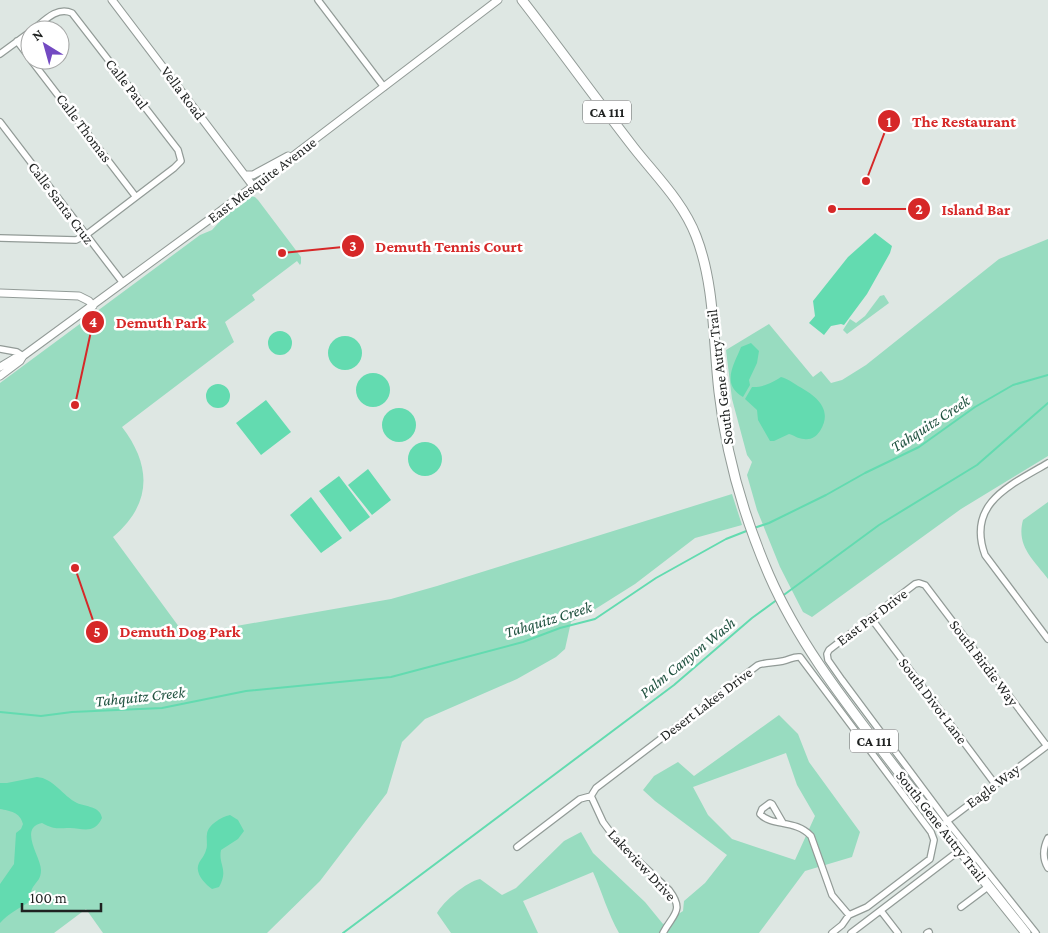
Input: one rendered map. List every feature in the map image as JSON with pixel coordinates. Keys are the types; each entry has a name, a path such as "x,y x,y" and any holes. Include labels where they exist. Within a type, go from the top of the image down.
{"main road":[{"name":"South Gene Autry Trail","path":"522,0 674,197 696,235 708,282 719,395 738,490 767,570 796,626 836,690 939,827 960,850 1026,933"}],"street":[{"name":"Vella Road","path":"112,0 253,186"},
{"path":"318,0 384,87"},
{"name":"East Mesquite Avenue","path":"0,367 15,358 23,356 123,284 498,0"},
{"name":"Calle Paul","path":"45,20 56,12 66,10 72,13 178,150 181,162 136,197"},
{"path":"0,54 20,39"},
{"name":"Calle Thomas","path":"17,41 20,45"},
{"name":"Calle Thomas","path":"39,70 136,197"},
{"name":"Calle Santa Cruz","path":"0,122 123,284"},
{"path":"245,175 253,175 281,159 296,154"},
{"path":"0,238 76,240 86,235 136,197"},
{"path":"0,293 79,296 89,301 93,306"},
{"path":"0,349 17,352 23,356"},
{"name":"East Mesquite Avenue","path":"0,376 20,361 23,356"},
{"path":"1048,463 1002,491 990,502 982,518 980,530 981,545 985,555 1048,639"},
{"name":"East Par Drive","path":"827,654 914,584 919,583"},
{"name":"South Birdie Way","path":"919,583 925,585 1047,746"},
{"name":"South Divot Lane","path":"871,618 995,784"},
{"name":"South Gene Autry Trail","path":"827,654 828,660 842,680 947,821 1036,933"},
{"name":"Desert Lakes Drive","path":"517,847 580,799 591,796 596,788 758,665 765,662 784,661 796,656 800,657 925,824 934,840 930,859 867,907 849,915 842,925 832,933"},
{"name":"Eagle Way","path":"939,827 1047,746"},
{"name":"Lakeview Drive","path":"591,796 603,822 617,841 670,890 676,899 678,906 676,912 663,933"},
{"path":"783,823 804,829 810,836 830,890 849,915"},
{"path":"1048,838 1044,848 1044,858 1048,868"},
{"path":"852,933 960,850"},
{"path":"961,908 989,886"},
{"path":"881,910 898,933"}],"shaded area":[{"path":"250,196 258,200 301,257 300,265 297,261 252,295 255,300 225,322 234,342 122,427 139,456 143,470 143,484 141,498 135,511 126,524 113,537 185,635 391,599 732,494 742,525 695,538 635,584 571,622 565,649 556,657 517,679 425,719 402,742 387,793 320,881 267,933 103,933 86,909 54,933 0,933 0,383 200,235 212,230 222,219"},
{"path":"875,233 892,246 890,253 867,294 844,325 831,326 824,335 809,323 815,316 813,301 848,257"},
{"path":"1048,239 1048,456 961,509 812,617 803,612 780,567 757,510 747,475 752,462 747,455 732,399 726,350 769,324 813,377 821,371 831,383 842,380 866,365 999,259"},
{"path":"884,295 889,303 847,334 843,330 850,319 856,323 865,316 880,296"},
{"path":"280,331 288,335 292,343 288,351 280,355 272,351 268,343 272,335"},
{"path":"345,336 357,341 362,353 357,365 345,370 333,365 328,353 333,341"},
{"path":"751,343 759,351 757,363 749,380 750,385 743,397 732,386 731,373 741,347"},
{"path":"373,373 385,378 390,390 385,402 373,407 361,402 356,390 361,378"},
{"path":"781,377 811,394 824,409 824,423 820,431 813,438 802,439 789,434 770,441 758,420 757,410 745,399 752,387 759,387"},
{"path":"218,384 226,388 230,396 226,404 218,408 210,404 206,396 210,388"},
{"path":"266,400 291,432 261,455 236,423"},
{"path":"399,408 411,413 416,425 411,437 399,442 387,437 382,425 387,413"},
{"path":"425,442 432,443 437,447 441,452 441,466 437,471 432,475 425,476 418,475 413,471 409,466 408,459 409,452 413,447 418,443"},
{"path":"368,469 391,500 372,515 348,485"},
{"path":"339,476 370,517 350,532 319,491"},
{"path":"311,497 342,538 321,553 290,515"},
{"path":"1048,502 1048,579 1027,552 1021,529 1023,520"},
{"path":"779,715 798,734 809,762 860,832 852,857 805,871 759,933 619,933 593,872 523,901 538,933 451,933 437,913 456,893 468,884 480,879 502,895 516,888 564,841 581,832 593,853 645,902 663,924 683,911 684,901 705,883 727,855 643,790 654,776 678,762 694,776","holes":["786,753 797,785 815,816 795,860 732,839 708,815 693,787"]},
{"path":"37,777 48,780 77,803 96,809 102,818 92,829 56,828 42,823 35,826 31,837 40,864 40,876 32,889 29,902 0,923 0,884 14,864 16,833 23,824 20,817 11,811 0,809 0,783"},
{"path":"230,815 238,820 244,831 238,839 221,850 222,881 219,887 212,889 201,878 198,867 207,846 208,831 212,825"}],"waterway":[{"name":"Tahquitz Creek","path":"754,528 769,523 919,447 975,407 1013,385 1048,375"},
{"name":"Palm Canyon Wash","path":"781,597 879,525 977,465 1048,403"},
{"name":"Tahquitz Creek","path":"0,712 41,716 72,712 162,708 246,691 391,677 523,642 560,628 595,619 656,578 726,539 749,530"},
{"name":"Palm Canyon Wash","path":"343,933 674,685 752,618 778,599"}],"place":[{"name":"The Restaurant","path":"866,181"},
{"name":"Island Bar","path":"832,209"},
{"name":"Demuth Tennis Court","path":"282,253"},
{"name":"Demuth Park","path":"75,405"},
{"name":"Demuth Dog Park","path":"75,568"}]}
